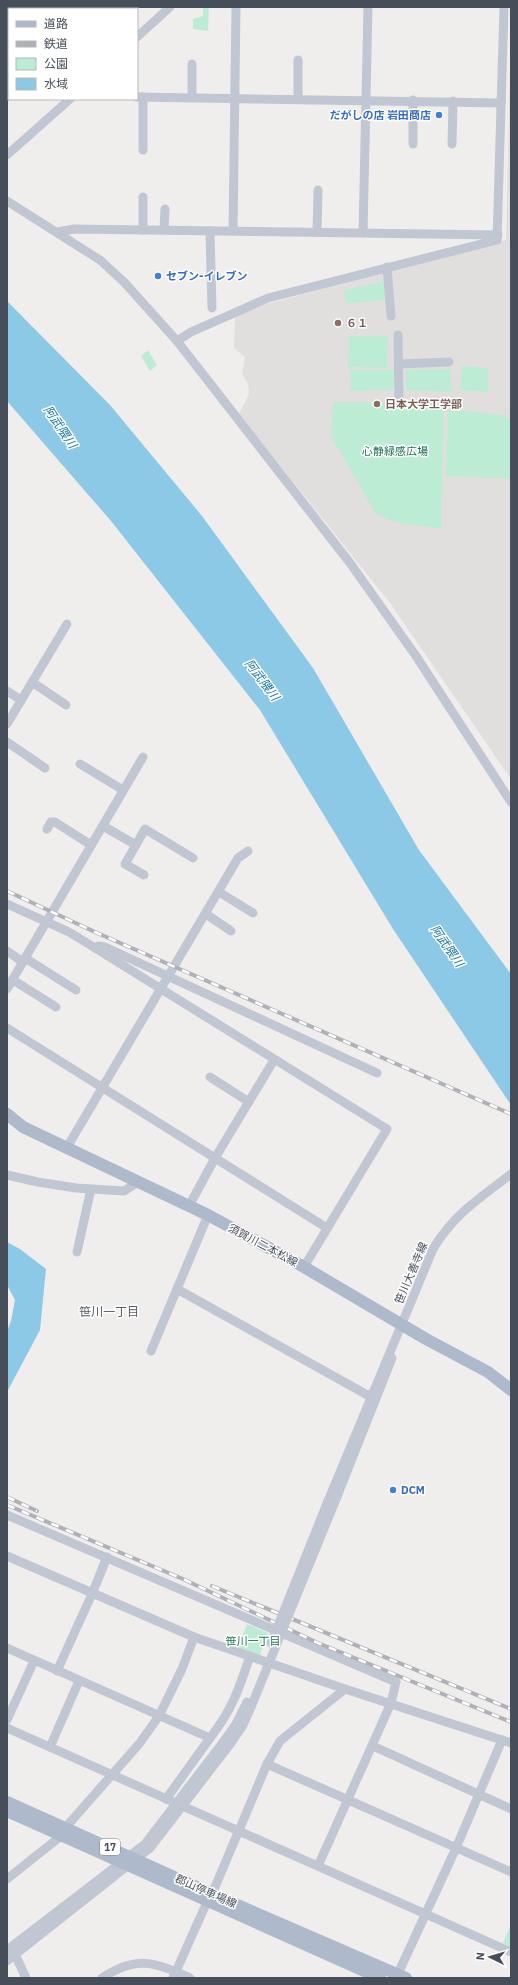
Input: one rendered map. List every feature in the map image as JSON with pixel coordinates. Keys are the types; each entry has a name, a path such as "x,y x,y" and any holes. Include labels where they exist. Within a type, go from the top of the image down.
{"main road":[{"name":"須賀川二本松線","path":"7,1114 23,1127 66,1149 208,1215 304,1267 488,1372 511,1390"},
{"name":"郡山停車場線","path":"7,1802 64,1832"},
{"name":"郡山停車場線","path":"7,1811 64,1832 129,1860 380,1978"},
{"name":"郡山停車場線","path":"209,1898 400,1977"}],"street":[{"path":"138,36 170,7"},
{"path":"233,231 236,7"},
{"path":"363,233 368,7"},
{"path":"177,341 191,332 248,305 268,298 498,240 504,7"},
{"path":"298,60 298,98"},
{"path":"192,64 192,98"},
{"path":"143,150 140,97 501,102"},
{"path":"7,155 69,100"},
{"path":"412,144 413,100"},
{"path":"452,144 453,101"},
{"path":"317,232 318,190"},
{"path":"143,197 143,230"},
{"path":"7,201 100,260 124,282 177,341 350,563 416,656 511,802"},
{"path":"164,230 165,209"},
{"path":"58,232 74,229 498,235"},
{"path":"210,231 212,308"},
{"path":"387,267 391,316"},
{"path":"398,335 399,401"},
{"path":"399,364 449,362"},
{"path":"7,724 67,624"},
{"path":"32,682 66,705"},
{"path":"7,691 21,700"},
{"path":"7,742 45,768"},
{"path":"7,989 143,757"},
{"path":"80,764 123,790"},
{"path":"47,829 51,822 55,822 92,845"},
{"path":"103,826 136,845"},
{"path":"144,875 125,864 145,829 193,858"},
{"path":"66,1149 238,858 248,851"},
{"path":"219,892 253,913"},
{"path":"7,904 93,946 387,1129 304,1267"},
{"path":"206,914 231,932"},
{"path":"93,946 105,947 377,1073"},
{"path":"7,951 76,990"},
{"path":"13,980 56,1007"},
{"path":"7,1028 327,1228"},
{"path":"189,1206 215,1158 274,1060"},
{"path":"210,1077 248,1102"},
{"name":"笹川大善寺線","path":"403,1324 433,1249 441,1236 460,1213 511,1174"},
{"path":"7,1175 38,1182 91,1189 124,1191 138,1182"},
{"path":"77,1252 91,1189"},
{"path":"151,1351 208,1215"},
{"path":"177,1289 371,1397"},
{"path":"7,1961 10,1948 129,1860 145,1844 231,1743 243,1725 249,1704 331,1502 371,1397 403,1324"},
{"path":"331,1502 388,1372 403,1324"},
{"path":"7,1514 396,1682 391,1703 373,1746 318,1866"},
{"path":"7,1556 194,1637 345,1689 511,1743"},
{"path":"57,1671 107,1557"},
{"path":"7,1879 64,1832 139,1744 159,1716 182,1669 194,1637"},
{"path":"7,1648 210,1738"},
{"path":"166,1799 224,1720 235,1700 250,1656"},
{"path":"7,1720 34,1660"},
{"path":"50,1747 80,1681"},
{"path":"174,1975 267,1764 280,1740 345,1689"},
{"path":"7,1728 511,1952"},
{"path":"400,1977 426,1913 479,1796 502,1740"},
{"path":"373,1746 511,1810"},
{"path":"267,1764 511,1872"},
{"path":"10,1948 26,1978"},
{"path":"102,1978 116,1969 128,1964 145,1962 162,1966 174,1975 190,1978"}],"shaded area":[{"name":"日本大学工学部","path":"511,17 511,779 390,603 239,414 249,394 248,384 242,374 245,357 234,348 235,316 259,306 506,240"}],"green space":[{"path":"7,7 69,7 8,8 7,52"},
{"path":"203,7 209,7 208,31 193,29 193,19 203,16"},
{"path":"7,57 8,100 10,100 8,103"},
{"path":"384,281 385,299 347,304 343,291"},
{"path":"349,336 388,336 387,368 348,367"},
{"path":"148,350 157,365 150,371 141,356"},
{"path":"462,366 488,368 488,392 460,390"},
{"path":"450,369 452,392 406,390 406,370"},
{"path":"350,370 394,370 395,389 351,391"},
{"name":"心静緑感広場","path":"333,402 444,404 441,529 394,522 376,514 331,436"},
{"path":"448,409 503,415 511,420 511,478 446,476"},
{"name":"笹川一丁目","path":"247,1624 268,1633 259,1657 238,1649"},
{"path":"511,1924 511,1947 503,1943"}],"water":[{"name":"阿武隈川","path":"7,301 110,405 202,516 313,668 419,850 511,974 511,1105 393,929 260,710 111,521 7,401"},
{"path":"7,1242 20,1249 46,1269 40,1330 7,1392 7,1331 11,1321 15,1300 7,1285"}],"railway":[{"path":"7,891 95,932 511,1114"},
{"path":"7,1497 37,1511"},
{"path":"7,1505 183,1579 318,1643 511,1722"},
{"path":"212,1586 511,1709"}],"place":[{"name":"だがしの店 岩田商店","path":"439,115"},
{"name":"セブン-イレブン","path":"158,276"},
{"name":"６１","path":"338,323"},
{"name":"日本大学工学部","path":"377,404"},
{"name":"DCM","path":"393,1490"}],"district":[{"name":"笹川一丁目","path":"109,1312"}]}
